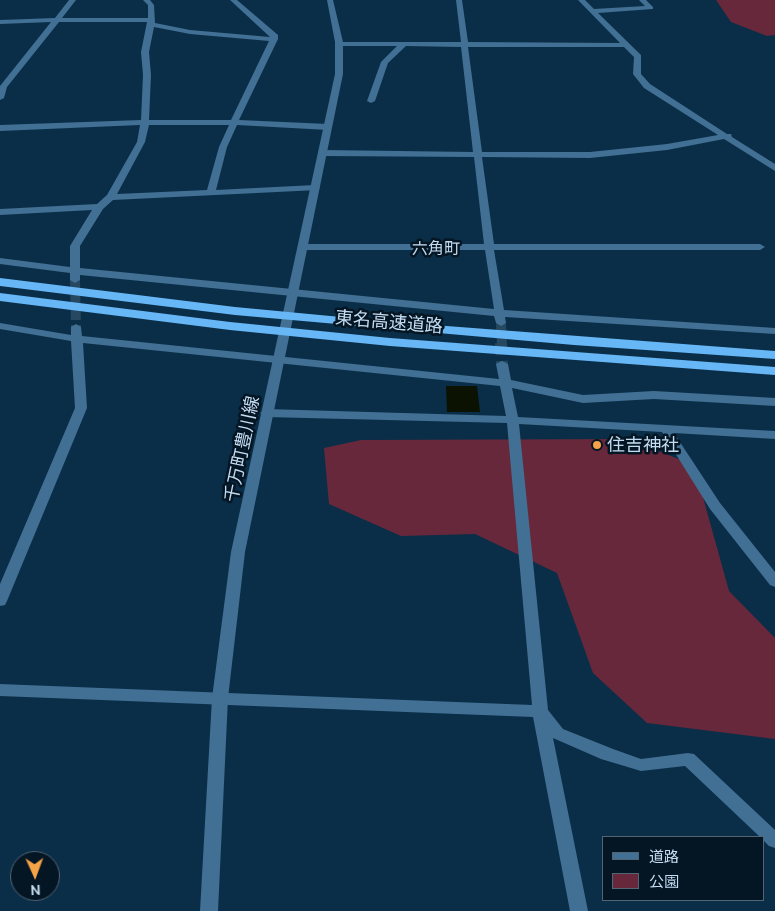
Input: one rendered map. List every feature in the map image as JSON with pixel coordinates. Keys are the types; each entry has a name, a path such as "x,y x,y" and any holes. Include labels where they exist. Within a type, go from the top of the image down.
{"highway":[{"name":"東名高速道路","path":"0,282 235,311 336,321 574,341 775,355"},
{"name":"東名高速道路","path":"0,297 230,326 333,336 564,356 775,371"}],"street":[{"path":"0,98 1,87 74,0"},
{"path":"75,276 75,246 99,207 111,197 141,142 145,122 145,52 151,22 151,5 146,0"},
{"path":"211,192 223,147 233,122 274,39 274,35 233,0"},
{"name":"千万町豊川線","path":"209,911 220,698 238,552 339,74 339,44 330,0"},
{"path":"459,0 489,247 500,318"},
{"path":"580,0 638,57 638,74 647,86 728,136 775,168"},
{"path":"592,11 652,8 642,0"},
{"path":"0,22 57,20 151,22 190,32 274,39"},
{"path":"339,44 626,45"},
{"path":"371,100 385,62 404,44"},
{"path":"0,128 145,122 271,123 328,127"},
{"path":"323,153 590,155 667,147 728,136"},
{"path":"111,197 315,188"},
{"path":"0,212 99,207"},
{"path":"303,247 760,247"},
{"path":"0,261 75,276 294,292 500,318 775,331"},
{"path":"0,326 77,333 278,360 507,383 583,399 654,395 775,402"},
{"path":"0,601 81,408 77,333"},
{"path":"502,364 507,383 512,420 540,711 579,911"},
{"path":"266,413 512,420 775,435"},
{"path":"665,428 715,506 775,582"},
{"path":"0,690 540,711 557,733 575,739 606,754 641,765 688,759 775,841"}],"green space":[{"path":"716,0 775,0 775,35 767,36 731,22"},
{"path":"627,439 694,465 729,591 775,638 775,739 647,723 593,673 557,573 475,534 401,536 329,504 324,448 361,440"}],"shaded area":[{"path":"446,386 477,386 480,412 447,412"}],"tunnel":[{"path":"75,280 76,327"},
{"path":"501,323 502,345"},
{"path":"501,343 502,364"}],"place":[{"name":"住吉神社","path":"597,445"}],"district":[{"name":"六角町","path":"436,249"}]}
